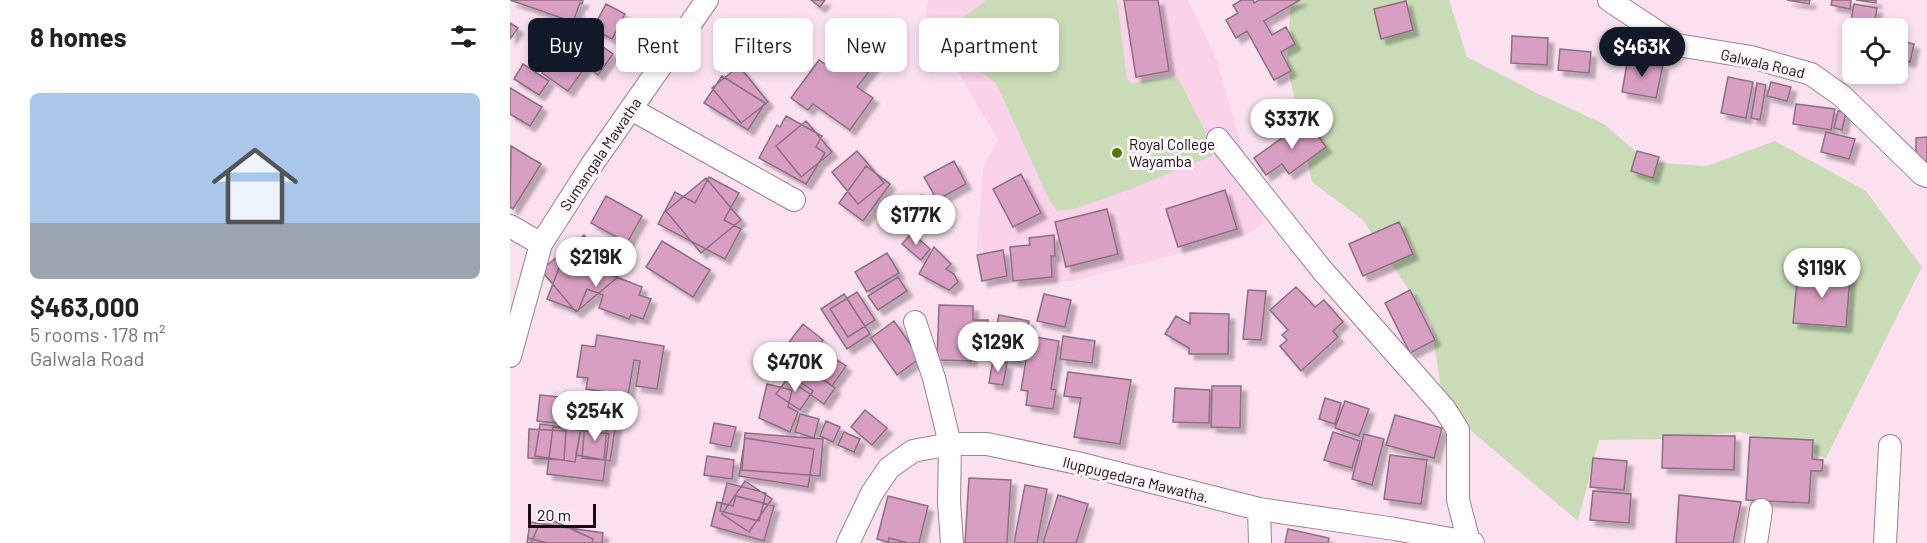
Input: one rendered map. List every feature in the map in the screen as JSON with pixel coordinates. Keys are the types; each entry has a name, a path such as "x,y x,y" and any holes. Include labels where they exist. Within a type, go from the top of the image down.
{"street":[{"name":"Sumangala Mawatha","path":"510,356 541,244 593,163 708,0"},
{"name":"Galwala Road","path":"1609,0 1677,45 1751,57 1811,74 1842,96 1927,177"},
{"path":"631,109 794,200"},
{"path":"1218,139 1322,270 1444,408 1458,430 1458,500 1471,542"},
{"path":"510,226 541,244"},
{"path":"915,322 934,378 950,444 949,502 952,543"},
{"name":"Iluppugedara Mawatha.","path":"848,543 872,493 889,468 913,451 950,444 987,444 1077,463 1259,509 1471,542"},
{"path":"1885,543 1890,446"},
{"path":"1259,509 1260,543"},
{"path":"1756,543 1761,510"}],"shaded area":[{"name":"Royal College Wayamba","path":"928,0 1188,0 1217,61 1264,224 1240,238 1072,281 999,284 977,251 983,166 998,140 958,72 1059,72 1059,18 926,17"}],"green space":[{"path":"986,0 1117,0 1127,79 1131,83 1169,77 1178,78 1213,147 1212,156 1126,191 1074,209 1057,211 1049,200 997,85 982,72 1059,72 1059,18 964,17"},
{"path":"1291,0 1449,0 1467,57 1604,124 1648,162 1706,166 1775,141 1866,191 1922,267 1826,458 1740,432 1669,439 1599,440 1578,521 1444,408 1431,324 1363,220 1312,182 1287,63"}],"building":[{"path":"510,0 583,0 574,18 562,18"},
{"path":"811,0 825,0 820,7"},
{"path":"1124,0 1158,0 1169,71 1136,77"},
{"path":"1242,0 1253,0 1254,3 1259,0 1300,0 1264,21 1272,35 1286,27 1295,44 1281,52 1291,71 1274,80 1247,31 1236,38 1226,20 1238,13 1233,5"},
{"path":"1787,0 1810,0 1809,4"},
{"path":"1832,0 1851,0 1850,9 1831,5"},
{"path":"1856,0 1876,0 1876,3"},
{"path":"1406,1 1413,30 1381,39 1374,9"},
{"path":"606,4 625,14 623,18 616,18 616,31 612,39 604,35 604,18 599,18"},
{"path":"1854,4 1877,8 1875,18 1852,18"},
{"path":"510,23 518,28 510,39"},
{"path":"1512,36 1548,38 1547,65 1511,63"},
{"path":"1908,42 1914,44 1910,62 1908,62"},
{"path":"604,48 613,54 604,67"},
{"path":"1560,49 1591,52 1589,73 1558,70"},
{"path":"1628,58 1663,65 1656,98 1622,92"},
{"path":"819,60 825,64 825,72 869,72 857,87 873,98 850,130 813,104 808,110 791,98 810,72 813,72"},
{"path":"523,64 528,67 528,72 535,72 549,81 539,95 514,79"},
{"path":"543,72 582,72 568,91"},
{"path":"732,72 744,72 768,102 741,123 712,88"},
{"path":"722,76 765,103 748,130 704,103"},
{"path":"1728,77 1753,82 1746,118 1721,113"},
{"path":"1771,82 1791,87 1787,101 1767,96"},
{"path":"1757,83 1766,85 1760,120 1751,118"},
{"path":"510,88 542,107 530,126 510,114"},
{"path":"1796,104 1835,109 1831,130 1793,124"},
{"path":"1838,111 1846,112 1842,130 1834,128"},
{"path":"786,116 822,136 816,147 825,153 806,184 759,158 777,125 780,127"},
{"path":"1307,120 1326,147 1289,174 1282,164 1266,175 1254,158"},
{"path":"806,121 832,152 801,177 776,146"},
{"path":"1826,132 1855,139 1849,159 1821,152"},
{"path":"1927,137 1927,163 1916,163 1916,138"},
{"path":"511,146 541,164 513,209 510,207"},
{"path":"857,151 884,183 858,204 832,172"},
{"path":"1637,151 1659,157 1653,178 1631,171"},
{"path":"954,161 966,184 937,200 924,177"},
{"path":"866,166 890,184 863,221 839,203"},
{"path":"1021,174 1041,213 1013,227 993,189"},
{"path":"709,177 739,193 724,220 741,229 725,259 658,224 675,192 695,203"},
{"path":"706,178 741,220 701,253 666,211"},
{"path":"1225,190 1237,229 1178,247 1166,209"},
{"path":"922,195 931,214 912,222 903,204"},
{"path":"606,196 642,216 627,243 591,223"},
{"path":"1107,209 1118,254 1066,267 1055,222"},
{"path":"1399,222 1413,254 1363,276 1349,244"},
{"path":"912,233 930,249 921,260 902,244"},
{"path":"584,235 618,277 576,312 541,270"},
{"path":"1054,235 1055,256 1051,256 1052,277 1013,281 1010,247 1030,245 1029,238"},
{"path":"662,241 710,270 693,297 646,267"},
{"path":"934,247 951,264 946,269 954,274 958,282 949,290 919,274"},
{"path":"566,250 596,261 593,268 642,287 639,295 651,299 643,319 631,315 629,319 599,308 603,295 587,289 578,311 547,299"},
{"path":"1003,250 1007,276 982,281 977,255"},
{"path":"887,253 899,273 867,292 855,272"},
{"path":"1798,271 1850,275 1846,327 1793,323"},
{"path":"898,277 907,291 878,310 868,296"},
{"path":"1296,287 1315,307 1324,300 1343,322 1333,331 1338,337 1301,371 1280,346 1287,340 1282,335 1288,330 1270,310"},
{"path":"1248,290 1266,291 1261,340 1243,339"},
{"path":"1410,290 1435,340 1410,353 1385,303"},
{"path":"857,292 875,320 848,337 830,309"},
{"path":"844,294 870,334 847,349 821,309"},
{"path":"1044,294 1071,300 1065,327 1037,321"},
{"path":"939,305 973,306 973,320 988,320 987,341 972,340 971,361 937,360"},
{"path":"1190,313 1229,314 1228,354 1189,354 1189,348 1165,334 1176,316 1190,324"},
{"path":"999,315 1029,321 1020,362 990,356"},
{"path":"894,321 920,358 897,375 871,338"},
{"path":"803,324 823,340 815,350 829,361 821,372 807,361 797,374 776,359"},
{"path":"597,335 664,346 657,389 636,386 640,361 634,360 628,395 586,389 588,378 577,377 582,345 595,347"},
{"path":"1030,336 1059,341 1051,389 1056,390 1053,409 1026,405 1028,391 1021,390"},
{"path":"1063,336 1095,341 1092,363 1060,359"},
{"path":"816,346 846,366 832,386 803,366"},
{"path":"993,360 1007,363 1003,385 989,383"},
{"path":"808,368 835,388 824,404 797,385"},
{"path":"1068,372 1131,380 1120,444 1074,437 1081,398 1064,396"},
{"path":"790,375 813,391 800,410 776,394"},
{"path":"767,384 792,390 788,407 798,412 790,432 759,418"},
{"path":"1212,386 1241,386 1240,428 1211,427"},
{"path":"1175,388 1210,390 1209,423 1173,422"},
{"path":"540,395 580,399 578,414 559,412 557,423 537,421"},
{"path":"1325,398 1341,403 1335,424 1319,419"},
{"path":"1345,401 1369,409 1359,436 1335,428"},
{"path":"865,410 887,428 872,445 851,427"},
{"path":"584,412 617,417 610,461 576,455"},
{"path":"800,414 819,419 814,438 795,432"},
{"path":"1395,415 1442,428 1434,458 1386,445"},
{"path":"826,421 840,427 833,442 820,436"},
{"path":"585,423 607,425 604,460 582,458"},
{"path":"714,423 736,427 731,447 710,443"},
{"path":"540,424 581,430 575,462 535,456"},
{"path":"553,427 609,434 603,481 547,474"},
{"path":"529,429 566,431 564,460 528,458"},
{"path":"844,432 860,439 854,452 838,445"},
{"path":"1333,432 1360,441 1352,468 1324,460"},
{"path":"745,433 823,439 820,476 742,470"},
{"path":"1364,434 1384,439 1372,485 1352,479"},
{"path":"1663,435 1735,436 1734,470 1662,468"},
{"path":"1750,437 1813,440 1812,459 1823,460 1822,471 1811,471 1809,503 1746,500"},
{"path":"745,438 814,449 808,487 739,476"},
{"path":"1390,455 1427,460 1421,504 1384,499"},
{"path":"707,456 734,460 732,479 704,475"},
{"path":"1593,458 1627,461 1624,490 1590,487"},
{"path":"969,478 1011,480 1007,543 965,543"},
{"path":"745,481 772,499 749,532 722,514"},
{"path":"727,483 766,493 759,521 720,511"},
{"path":"1025,485 1047,489 1037,543 1014,543"},
{"path":"1593,491 1631,494 1629,523 1590,520"},
{"path":"1058,495 1088,504 1076,543 1043,543"},
{"path":"1679,495 1741,502 1733,543 1676,543"},
{"path":"736,496 774,506 764,541 711,526 717,502 733,506"},
{"path":"888,496 928,506 919,543 891,543 877,539"},
{"path":"543,516 593,539 592,543 531,543"},
{"path":"530,522 603,533 602,543 527,543"},
{"path":"1288,529 1329,538 1328,543 1285,543"},
{"path":"528,538 547,543 527,543"},
{"path":"889,538 908,543 888,543"}],"place":[{"name":"Royal College Wayamba","path":"1117,153"}]}
